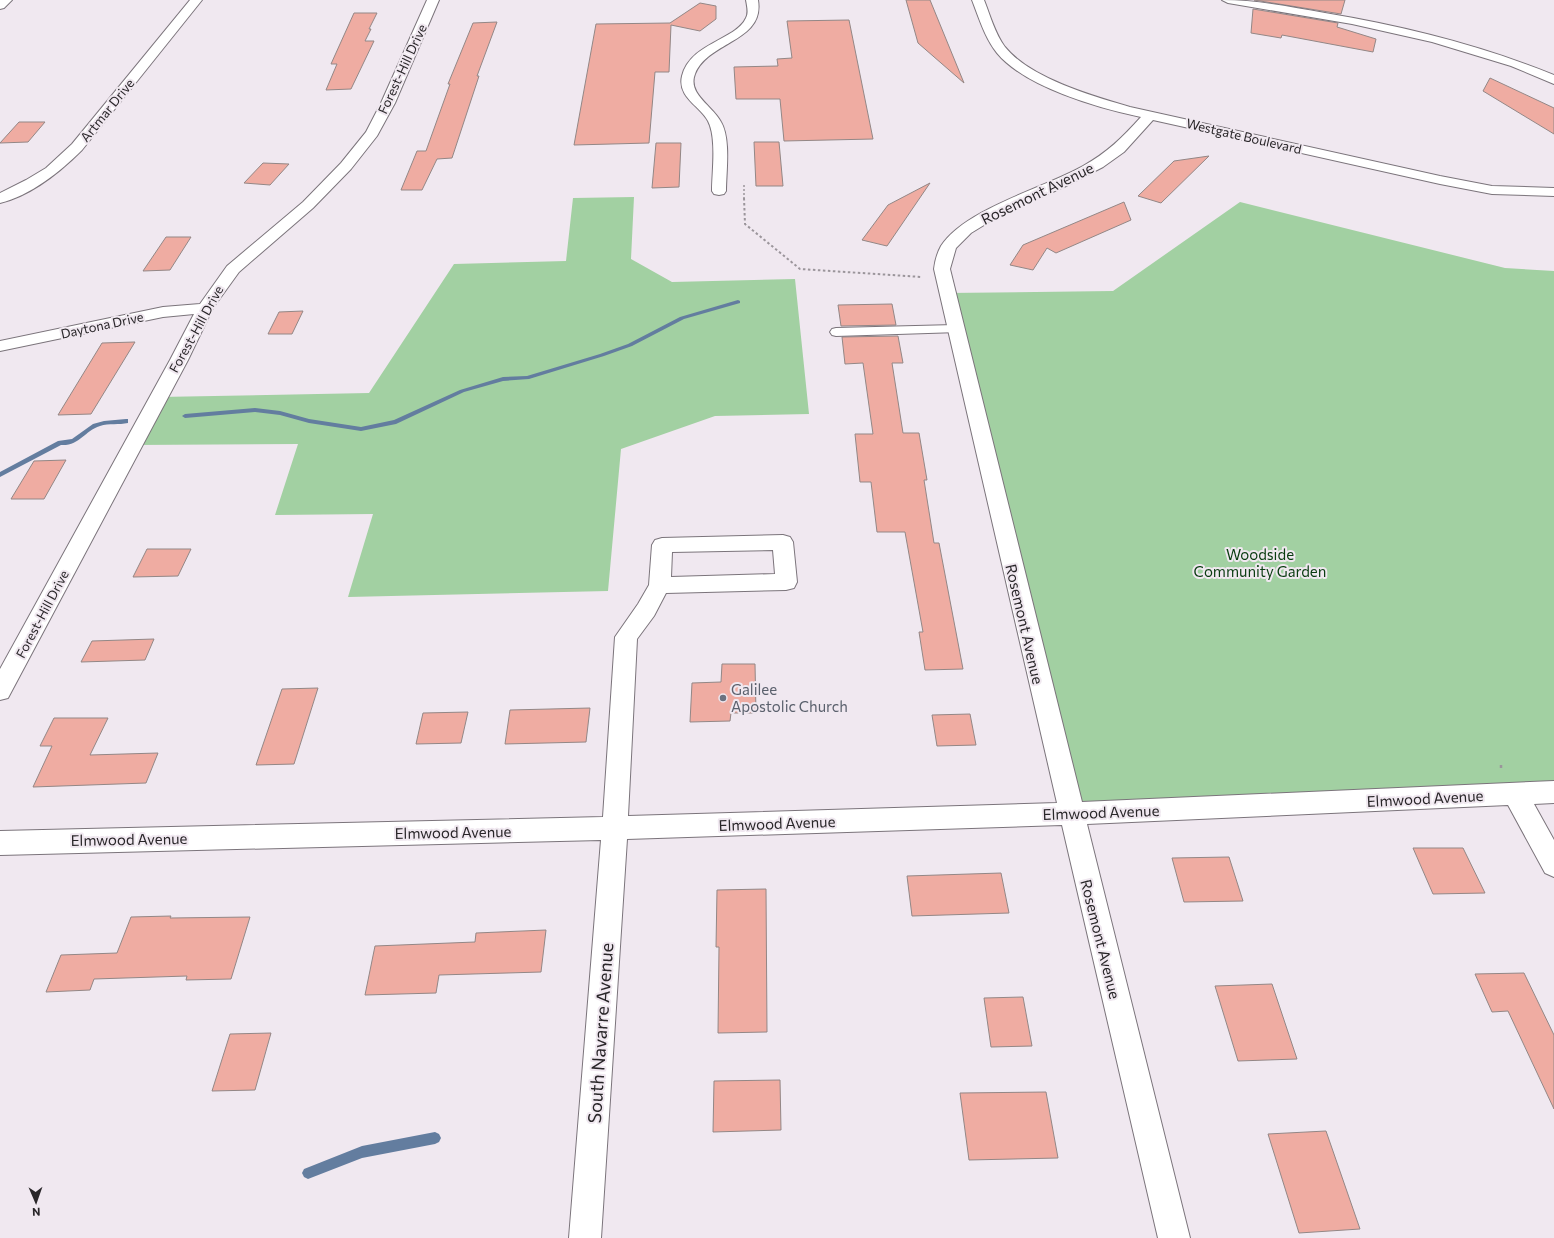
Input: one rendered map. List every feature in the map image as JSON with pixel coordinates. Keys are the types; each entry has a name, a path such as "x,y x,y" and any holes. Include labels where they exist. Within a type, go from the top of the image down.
{"street":[{"path":"0,6 6,0"},
{"name":"Artmar Drive","path":"0,199 29,185 66,160 196,0"},
{"name":"Forest-Hill Drive","path":"0,691 179,360 205,308 233,269 326,188 346,166 372,133 388,103 433,0"},
{"path":"719,191 718,137 714,122 690,92 688,76 695,62 713,47 748,25 753,17 752,0"},
{"name":"Westgate Boulevard","path":"978,0 994,40 1002,51 1020,66 1048,82 1083,96 1150,115 1484,189 1519,192 1554,192"},
{"path":"1228,0 1380,26 1429,36 1482,52 1554,80"},
{"name":"Rosemont Avenue","path":"1150,115 1128,141 1107,158 1067,180 989,215 975,223 955,239 948,247 943,262 944,279 955,329 1174,1238"},
{"name":"Daytona Drive","path":"0,346 163,312 205,308"},
{"path":"783,542 786,582 660,585 662,545 783,542"},
{"name":"South Navarre Avenue","path":"585,1238 615,828 626,637 646,610 660,585"},
{"name":"Elmwood Avenue","path":"0,843 615,828 1071,814 1554,792"},
{"path":"1515,794 1554,865"}],"lane":[{"path":"836,332 955,329"}],"path":[{"path":"744,185 745,224 800,268 944,279"}],"green space":[{"path":"634,197 631,259 672,282 795,279 809,414 715,416 621,449 608,591 348,597 373,514 275,515 298,444 133,445 159,397 369,393 454,264 566,261 573,198"},
{"name":"Woodside Community Garden","path":"1240,202 1505,268 1554,271 1554,792 1071,814 947,293 1113,291"}],"building":[{"path":"906,0 930,0 964,83 918,43"},
{"path":"1254,0 1345,0 1341,14"},
{"path":"700,3 716,6 716,19 700,31 671,25 669,72 655,72 649,143 574,145 596,24 670,23"},
{"path":"1253,9 1338,23 1337,27 1376,39 1373,52 1282,35 1281,38 1251,33"},
{"path":"354,13 377,13 365,41 374,41 351,89 326,90 337,64 331,64"},
{"path":"849,20 873,139 784,141 780,99 736,99 734,67 778,66 777,59 792,58 787,21"},
{"path":"497,22 477,76 479,76 452,158 437,159 422,190 401,190 417,151 426,151 450,84 448,84 473,23"},
{"path":"1490,78 1554,108 1554,134 1483,91"},
{"path":"19,122 45,122 28,142 0,143"},
{"path":"754,142 779,142 783,186 756,186"},
{"path":"656,143 681,143 679,187 652,188"},
{"path":"1209,156 1161,203 1138,196 1174,161"},
{"path":"263,163 289,164 270,185 244,183"},
{"path":"930,183 887,246 862,240 888,205"},
{"path":"1124,202 1131,220 1056,253 1047,248 1033,270 1010,265 1023,245"},
{"path":"166,237 191,237 170,270 143,271"},
{"path":"892,304 896,325 841,326 838,305"},
{"path":"303,311 292,334 268,334 279,312"},
{"path":"898,336 903,363 892,363 903,433 919,433 927,480 924,480 934,543 939,543 963,669 925,670 919,632 923,632 905,532 877,532 871,482 860,482 855,434 873,434 863,363 845,364 842,337"},
{"path":"135,342 91,414 58,415 102,343"},
{"path":"66,460 44,499 11,499 34,461"},
{"path":"147,549 191,549 178,576 133,577"},
{"path":"154,639 145,660 81,662 92,641"},
{"name":"Galilee Apostolic Church","path":"722,664 755,664 756,713 731,713 730,721 690,722 692,683 721,682"},
{"path":"318,688 294,764 256,765 282,689"},
{"path":"590,708 586,742 505,744 510,710"},
{"path":"468,712 461,743 416,744 423,713"},
{"path":"970,714 976,745 937,746 932,715"},
{"path":"54,718 108,718 90,755 158,753 146,783 33,787 52,746 40,746"},
{"path":"1413,848 1463,848 1485,893 1433,894"},
{"path":"1229,857 1243,901 1184,902 1172,858"},
{"path":"1001,873 1009,913 912,916 907,876"},
{"path":"766,889 767,1032 718,1033 719,947 716,947 717,890"},
{"path":"171,916 170,918 250,917 231,979 186,980 187,976 94,979 90,990 46,992 61,955 117,953 131,917"},
{"path":"546,930 541,972 439,975 436,993 365,995 375,946 475,942 476,933"},
{"path":"1524,973 1554,1035 1554,1109 1508,1011 1492,1012 1475,974"},
{"path":"1272,984 1297,1059 1238,1061 1215,986"},
{"path":"1023,997 1032,1046 991,1047 984,998"},
{"path":"271,1033 255,1090 212,1091 230,1034"},
{"path":"780,1080 781,1130 713,1132 714,1081"},
{"path":"1046,1092 1058,1158 969,1160 960,1093"},
{"path":"1326,1131 1360,1229 1299,1233 1268,1134"}],"waterway":[{"path":"185,416 255,410 280,413 309,421 361,429 396,422 462,391 503,379 527,378 602,355 630,345 682,318 738,302"},
{"path":"0,475 60,443 74,441 96,425 126,421"},
{"path":"308,1173 362,1152 435,1138"}],"place":[{"name":"Galilee Apostolic Church","path":"723,698"}]}
